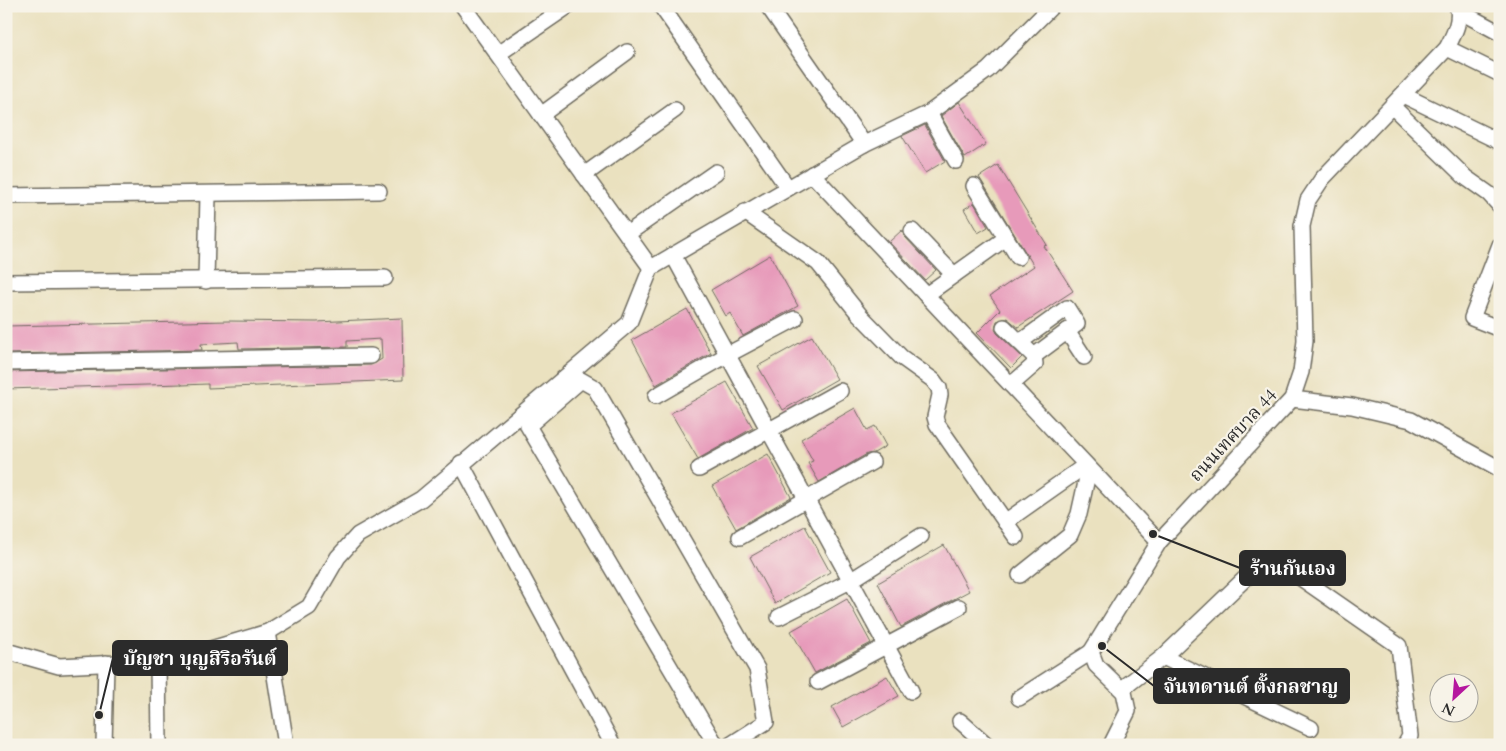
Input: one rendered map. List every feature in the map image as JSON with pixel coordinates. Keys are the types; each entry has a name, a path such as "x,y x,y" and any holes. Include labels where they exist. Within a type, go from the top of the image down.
{"street":[{"path":"463,6 651,268"},
{"path":"498,54 568,6"},
{"path":"661,6 788,188"},
{"path":"768,6 864,144"},
{"path":"6,650 59,666 158,661 184,657 268,632 309,607 338,556 358,535 421,499 629,323 651,268 864,144 929,114 988,70 1052,6"},
{"path":"1458,9 1500,33"},
{"name":"ถนนเทศบาล 44","path":"1091,652 1159,542 1292,399 1301,372 1305,341 1302,226 1308,200 1322,179 1393,107 1447,48 1455,33 1458,9"},
{"path":"1447,48 1500,74"},
{"path":"541,115 627,52"},
{"path":"1403,95 1500,142"},
{"path":"1393,107 1465,177 1494,189 1500,206"},
{"path":"584,175 675,110"},
{"path":"929,114 956,161"},
{"path":"627,234 716,172"},
{"path":"812,174 1159,542"},
{"path":"974,186 1018,257"},
{"path":"6,196 208,195 380,191"},
{"path":"206,281 208,195"},
{"path":"745,212 818,263 859,314 901,357 933,380 939,388 940,395 935,417 937,424 1016,537"},
{"path":"912,231 954,275"},
{"path":"926,295 1006,238"},
{"path":"1500,245 1472,318 1500,328"},
{"path":"673,255 805,500 911,691"},
{"path":"6,282 385,278"},
{"path":"1020,342 1067,308 1077,324 1034,356"},
{"path":"656,396 795,319"},
{"path":"1004,328 1034,356 1035,364 1011,385"},
{"path":"1067,331 1084,357"},
{"path":"6,362 371,356"},
{"path":"716,745 528,426 581,380 595,388 757,668 766,722 730,745"},
{"path":"699,469 840,392"},
{"path":"1292,399 1352,406 1411,420 1500,470"},
{"path":"740,537 872,462"},
{"path":"462,463 613,745"},
{"path":"1005,522 1088,467"},
{"path":"1020,575 1070,535 1078,514 1088,467"},
{"path":"779,617 850,581 922,536"},
{"path":"1122,689 1163,657 1254,570 1266,565 1277,565 1291,571 1399,646 1410,736 1405,745"},
{"path":"818,682 959,607"},
{"path":"268,632 286,745"},
{"path":"1019,698 1091,652 1096,665 1122,689 1128,711 1112,745"},
{"path":"1163,657 1311,728"},
{"path":"158,661 159,745"},
{"path":"104,745 106,663"},
{"path":"960,721 987,745"}],"building":[{"path":"959,102 986,144 965,158 941,116"},
{"path":"925,125 945,161 925,173 902,136"},
{"path":"998,165 1047,245 1044,246 1073,291 1018,327 1007,318 997,321 995,329 997,333 1022,357 1011,368 977,333 1000,310 990,296 1034,266 979,177"},
{"path":"974,203 988,227 978,233 964,209"},
{"path":"902,230 905,237 936,270 925,280 889,242"},
{"path":"770,255 798,306 743,336 730,313 726,316 711,290"},
{"path":"687,309 711,353 656,385 632,340"},
{"path":"402,318 403,380 208,388 208,384 182,384 6,389 6,372 371,365 382,359 381,339 347,341 347,347 239,349 238,342 201,344 202,350 6,354 6,326 228,321 316,322"},
{"path":"812,336 837,379 783,410 758,366"},
{"path":"727,382 753,428 698,459 671,413"},
{"path":"855,408 867,430 875,426 886,446 874,453 867,454 819,482 808,463 813,461 801,439"},
{"path":"768,454 791,497 736,529 712,486"},
{"path":"805,526 830,572 775,604 750,557"},
{"path":"944,545 969,591 901,627 878,583"},
{"path":"847,599 871,643 815,673 791,631"},
{"path":"887,676 899,696 843,727 832,707"}],"place":[{"name":"ร้านกันเอง","path":"1153,534"},
{"name":"จันทดานต์ ตั้งกลชาญ","path":"1102,646"},
{"name":"บัญชา บุญสิริอรันต์","path":"99,715"}]}
